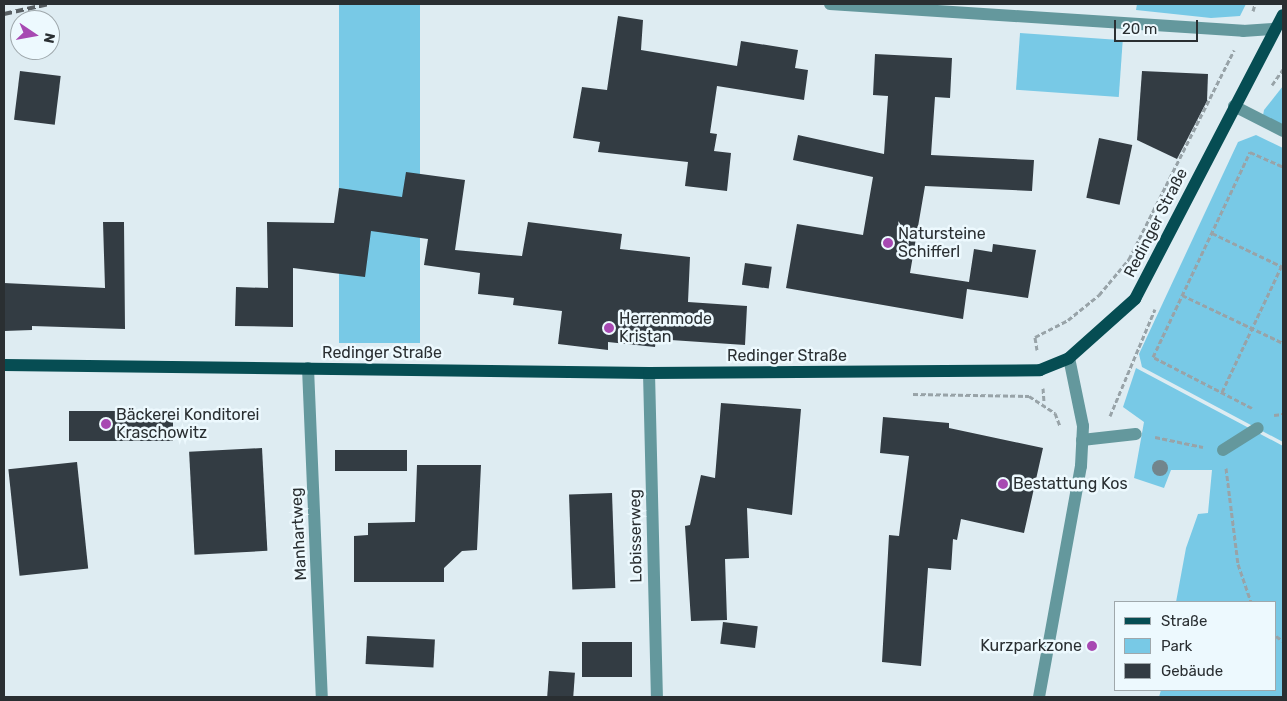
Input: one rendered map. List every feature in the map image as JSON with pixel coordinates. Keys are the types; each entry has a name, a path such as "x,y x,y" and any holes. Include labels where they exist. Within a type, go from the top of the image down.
{"main road":[{"name":"Redinger Straße","path":"4,365 649,373 1040,370 1069,358 1135,299 1283,15"}],"street":[{"path":"830,4 1243,31 1275,29"},
{"path":"1234,106 1283,131"},
{"path":"1039,697 1082,440 1069,358"},
{"name":"Manhartweg","path":"308,368 322,697"},
{"name":"Lobisserweg","path":"649,373 657,697"},
{"path":"1223,450 1258,428"},
{"path":"1082,440 1136,434"}],"path":[{"path":"1044,403 1035,337 1068,320 1099,295 1130,259 1243,31 1254,4"},
{"path":"1260,412 1153,357 1250,152 1283,167"},
{"path":"1212,233 1283,265 1222,392"},
{"path":"1182,295 1283,343"},
{"path":"1111,416 1136,434 1223,450 1238,564 1251,601"}],"green space":[{"path":"339,4 420,4 420,343 339,343"},
{"path":"1137,4 1246,4 1240,16 1211,18 1136,10"},
{"path":"1020,33 1123,40 1119,97 1016,90"},
{"path":"1283,86 1283,131 1262,121 1264,110"},
{"path":"1256,135 1283,148 1283,442 1142,367 1139,354 1238,142"},
{"path":"1136,368 1283,446 1283,697 1159,697 1161,691 1277,691 1277,601 1176,601 1186,548 1198,514 1208,513 1212,470 1171,470 1164,488 1134,478 1144,422 1123,407"}],"building":[{"path":"618,16 643,20 641,50 737,66 741,41 798,50 795,68 808,70 804,100 717,86 710,133 717,134 714,151 731,153 727,191 685,186 688,162 598,152 600,142 573,138 582,87 607,90"},
{"path":"875,54 952,58 950,98 935,97 931,155 1034,160 1032,191 925,186 910,273 969,282 974,249 992,252 993,244 1036,250 1028,298 967,289 963,319 786,288 797,224 863,235 873,177 793,160 798,135 884,154 888,96 873,95"},
{"path":"20,71 61,76 55,125 14,120"},
{"path":"1142,71 1208,74 1207,101 1177,159 1137,140"},
{"path":"1099,138 1132,145 1120,205 1086,198"},
{"path":"406,172 465,180 455,250 522,256 528,222 622,234 620,249 690,257 688,302 747,306 745,345 656,339 655,347 608,342 608,350 558,344 562,311 513,305 514,298 478,294 480,273 424,265 428,239 371,231 365,277 293,268 293,327 235,326 236,287 268,288 267,222 334,223 339,188 402,197"},
{"path":"103,222 124,222 125,329 32,326 32,330 4,331 4,283 105,288"},
{"path":"745,263 772,267 769,289 742,285"},
{"path":"721,403 801,409 792,515 747,508 749,558 725,559 727,620 691,621 685,526 690,525 701,475 715,478"},
{"path":"69,411 173,411 173,441 69,441"},
{"path":"883,417 949,423 949,428 1043,448 1024,533 961,519 957,540 953,539 951,570 928,568 921,666 882,662 889,535 899,536 909,456 880,453"},
{"path":"262,448 267,551 194,555 189,452"},
{"path":"335,450 407,450 407,471 335,471"},
{"path":"77,462 88,568 20,576 8,469"},
{"path":"417,465 481,465 477,550 462,551 444,568 444,582 354,582 354,536 368,535 368,523 415,522"},
{"path":"612,493 615,588 572,589 569,495"},
{"path":"723,622 758,626 755,648 720,644"},
{"path":"367,636 435,640 433,668 366,664"},
{"path":"582,642 632,642 632,677 582,677"},
{"path":"549,671 575,673 573,697 547,697"}],"railway":[{"path":"4,14 49,4"}],"place":[{"name":"Natursteine Schifferl","path":"888,243"},
{"name":"Herrenmode Kristan","path":"609,328"},
{"name":"Bäckerei Konditorei Kraschowitz","path":"106,424"},
{"name":"Bestattung Kos","path":"1003,484"},
{"name":"Kurzparkzone","path":"1092,646"}]}
